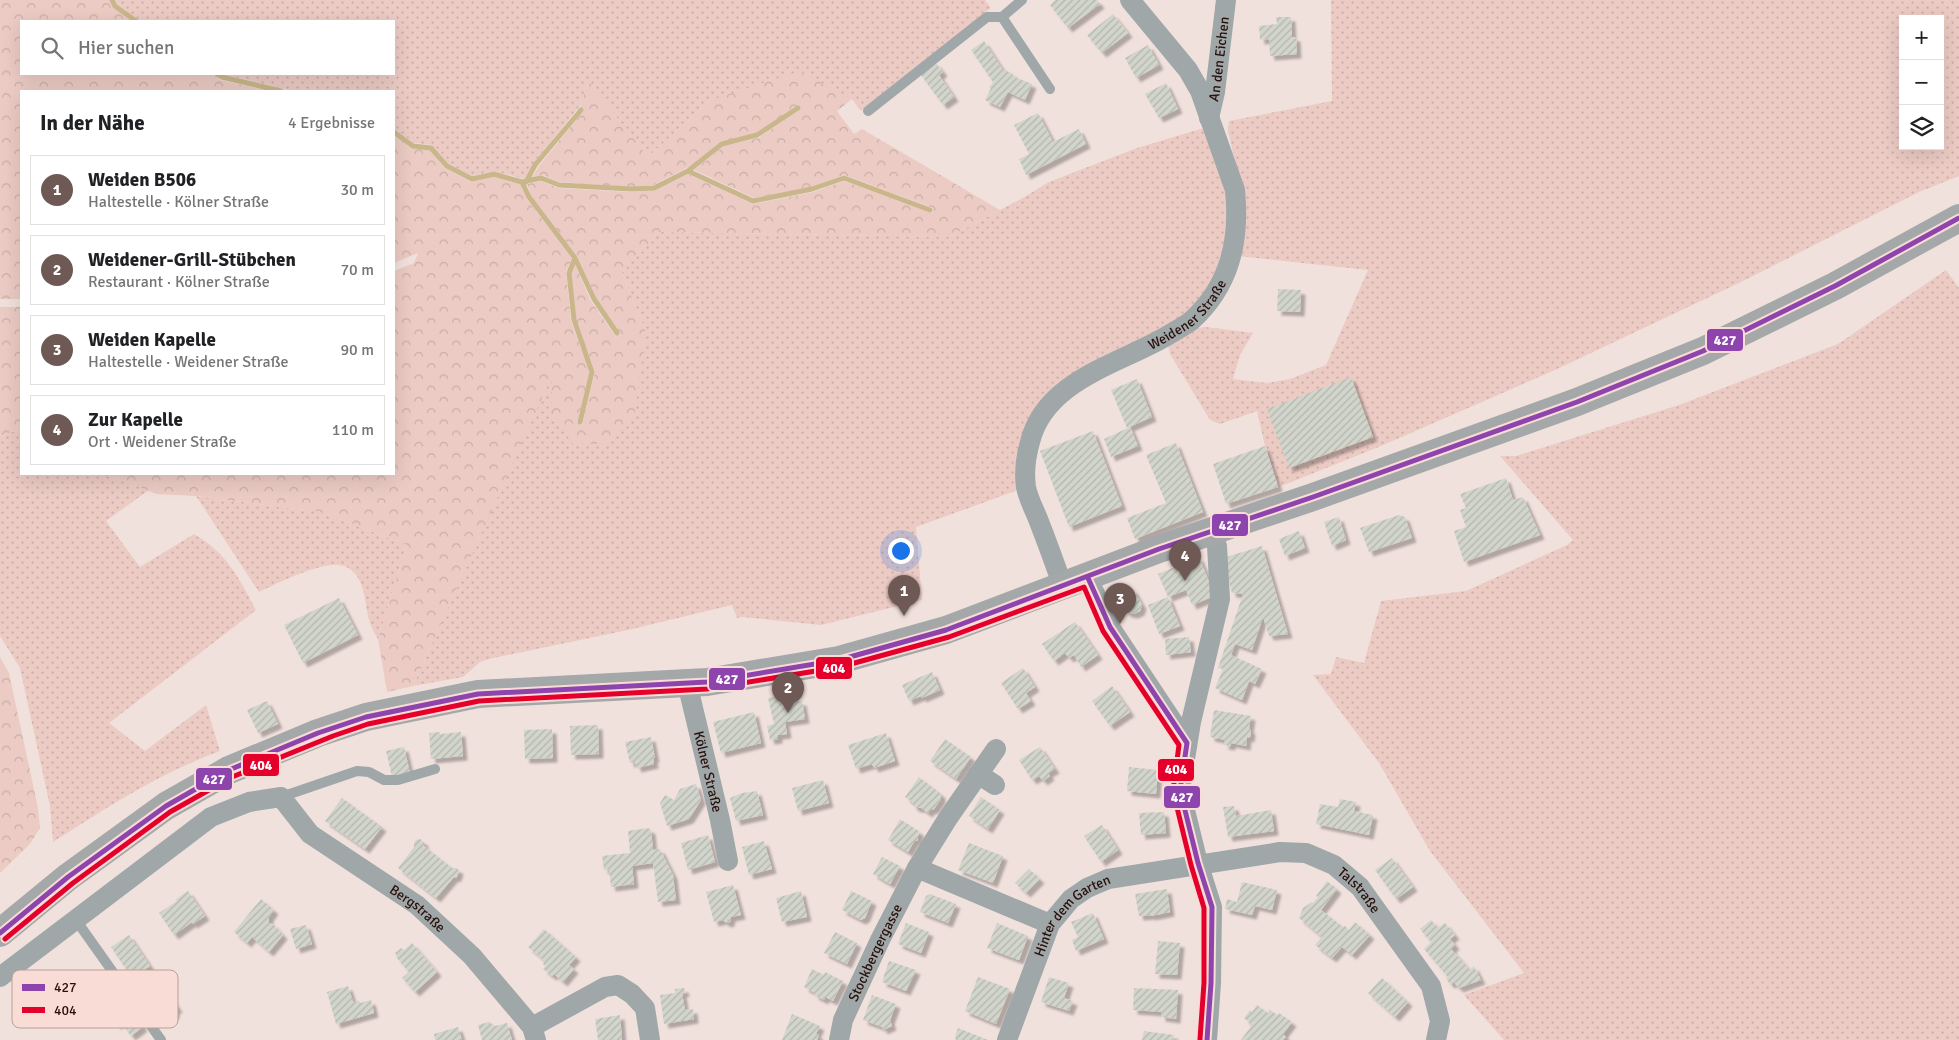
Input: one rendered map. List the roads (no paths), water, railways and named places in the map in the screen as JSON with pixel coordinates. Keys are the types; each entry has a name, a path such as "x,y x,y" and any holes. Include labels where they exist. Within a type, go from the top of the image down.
{"main road":[{"path":"0,933 68,877 166,806 229,770 318,733 366,718 478,694 707,682 839,660 946,630 1159,550 1577,402 1703,351 1835,286 1959,218"}],"street":[{"name":"Weidener Straße","path":"1130,0 1188,70 1200,91 1235,190 1235,244 1228,268 1218,286 1203,308 1190,322 1152,344 1074,383 1043,412 1033,430 1026,468 1026,488 1076,582 1110,627 1187,743"},
{"name":"An den Eichen","path":"1210,118 1226,0"},
{"path":"1206,1040 1211,982 1212,907 1198,863 1180,790 1187,743 1220,599 1217,546 1212,532"},
{"name":"Kölner Straße","path":"687,683 728,861"},
{"name":"Stockbergergasse","path":"840,1040 843,1020 880,940 917,868 948,818 986,780 996,749"},
{"path":"0,977 211,817 249,802 281,797"},
{"name":"Bergstraße","path":"281,797 310,834 416,905 472,956 534,1034"},
{"name":"Talstraße","path":"1198,863 1280,852 1306,853 1334,865 1360,887 1431,986 1440,1020 1436,1040"},
{"name":"Hinter dem Garten","path":"1007,1040 1050,924 1072,899 1086,888 1108,878 1198,863"},
{"path":"917,868 1050,924"},
{"path":"534,1034 605,987 618,985 632,994 645,1008 650,1040"}],"lane":[{"path":"868,111 986,17 1002,17 1021,0"},
{"path":"1002,17 1050,89"},
{"path":"281,797 357,771 369,772 384,780 398,780 435,769"},
{"path":"76,920 111,970"},
{"path":"152,1028 161,1040"}],"waterway":[{"path":"112,0 115,6 135,20"},
{"path":"219,75 277,90"},
{"path":"688,171 722,144 757,135 798,108"},
{"path":"526,182 535,165 581,110"},
{"path":"395,133 413,146 431,148 447,166 472,179 494,174 522,182 541,178 559,185 631,189 654,188 688,171 753,201 812,189 844,178 930,210"},
{"path":"522,182 529,197 575,258 569,273 574,320 592,372 580,422"},
{"path":"575,258 594,299 617,333"}],"place":[{"name":"Zur Kapelle","path":"1185,581"},
{"name":"Weiden B506","path":"904,616"},
{"name":"Weiden Kapelle","path":"1120,624"},
{"name":"Weidener-Grill-Stübchen","path":"788,713"}]}
